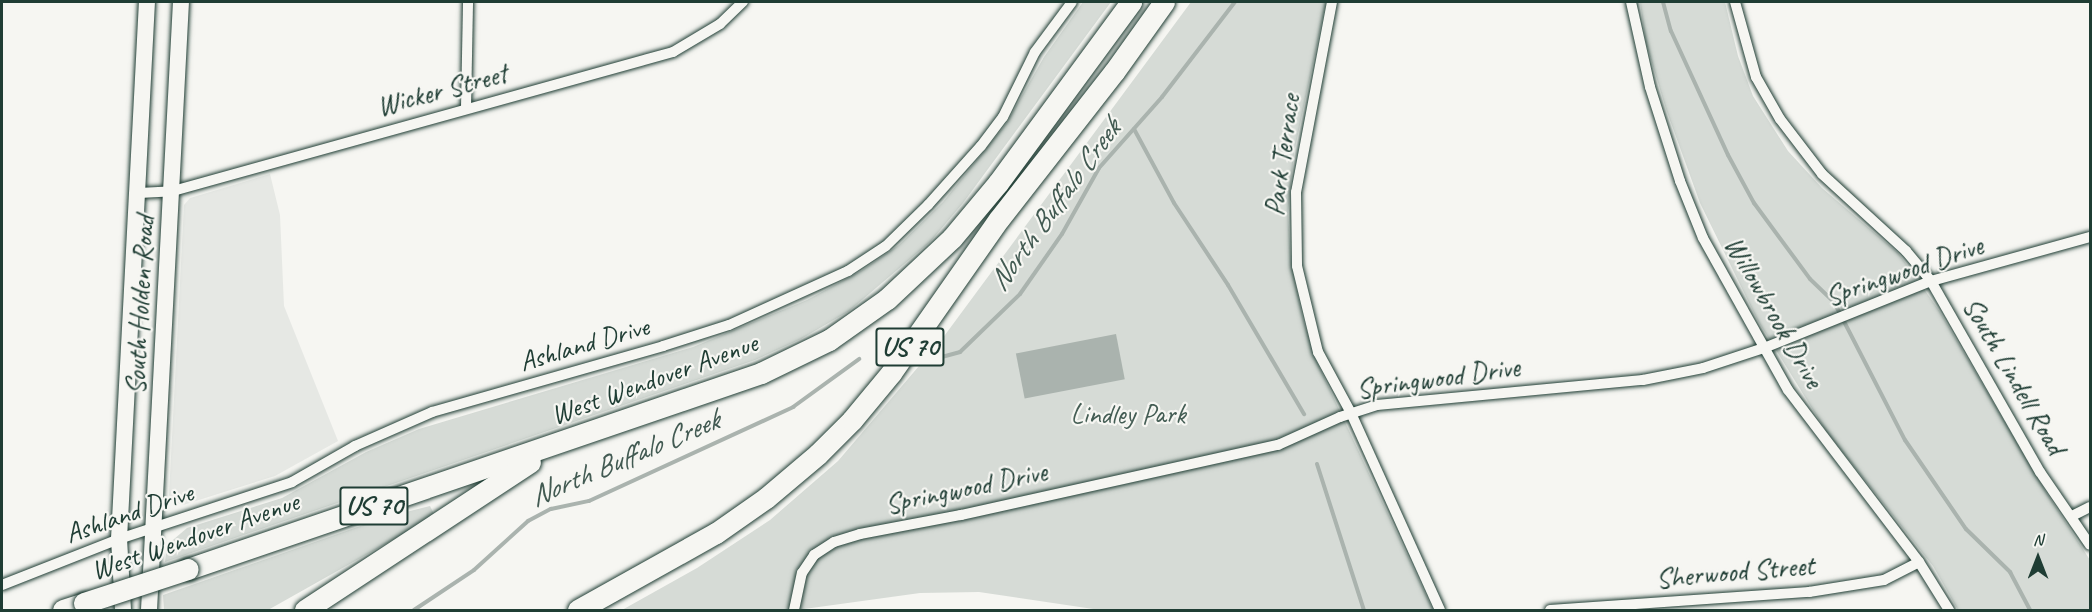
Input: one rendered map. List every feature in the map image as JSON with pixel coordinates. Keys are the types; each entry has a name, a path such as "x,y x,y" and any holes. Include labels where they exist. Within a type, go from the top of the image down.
{"highway":[{"name":"West Wendover Avenue","path":"63,610 760,373 829,340 887,299 952,238 998,183 1131,2"},
{"name":"US 70","path":"578,610 716,534 775,491 818,454 852,420 891,373 999,219 1114,72 1164,2"},
{"path":"305,610 476,495 561,442"}],"main road":[{"name":"South Holden Road","path":"123,610 119,539 139,193 147,2"},
{"name":"South Holden Road","path":"149,610 150,560 155,527 173,191 181,2"}],"street":[{"path":"466,108 468,2"},
{"name":"Wicker Street","path":"139,193 173,191 673,52 720,24 743,2"},
{"name":"Ashland Drive","path":"2,585 119,539 292,482 355,446 432,412 729,325 848,271 886,246 928,206 981,146 1003,117 1035,52 1072,2"},
{"name":"Park Terrace","path":"1332,2 1296,192 1297,266 1318,352 1351,413 1440,610"},
{"name":"Willowbrook Drive","path":"1631,2 1650,87 1680,180 1703,238 1788,390 1919,562 1949,610"},
{"name":"South Lindell Road","path":"1735,2 1756,76 1797,144 1822,174 1906,251 1931,281 2035,462 2091,545"},
{"name":"Springwood Drive","path":"794,610 802,573 814,555 834,542 1269,447 1351,413 1377,405 1642,380 1703,368 1764,348 1931,281 2091,237"},
{"path":"2072,516 2091,507"},
{"name":"Sherwood Street","path":"1550,610 1809,592 1884,580 1919,562"}],"shaded area":[{"path":"270,174 280,215 284,306 338,441 275,476 183,505 173,501 169,495 184,205 190,198"},
{"path":"1116,334 1125,379 1025,399 1016,353"}],"green space":[{"path":"1083,2 1111,2 963,203 930,242 849,311 801,339 755,360 165,562 167,545 187,528 282,498 366,452 419,429 693,347 807,300 861,271 899,245 943,202 1006,124 1044,57"},
{"name":"Lindley Park","path":"1191,2 1326,2 1294,153 1288,213 1291,264 1303,319 1315,358 1433,610 1100,610 979,592 920,593 797,610 622,610 697,568 770,520 838,461 942,339"},
{"path":"1640,2 1725,2 1738,56 1753,96 1788,151 1822,188 1898,253 1910,269 1940,312 2046,492 2090,560 2090,610 1958,610 1933,566 1826,431 1758,321 1700,203 1666,109 1646,43"},
{"path":"430,506 435,516 268,610 164,610 163,595 386,517"}],"waterway":[{"name":"North Buffalo Creek","path":"938,358 960,352 1020,294 1062,234 1099,168 1162,97 1235,2"},
{"path":"1663,2 1671,31 1728,155 1754,203 1810,279 1834,302 1905,440 1966,529 2010,572 2030,610"},
{"path":"1134,129 1174,203 1228,285 1304,414"},
{"name":"North Buffalo Creek","path":"414,610 474,570 528,521 551,509 589,501 793,407 859,359"},
{"path":"1317,464 1364,610"}]}
